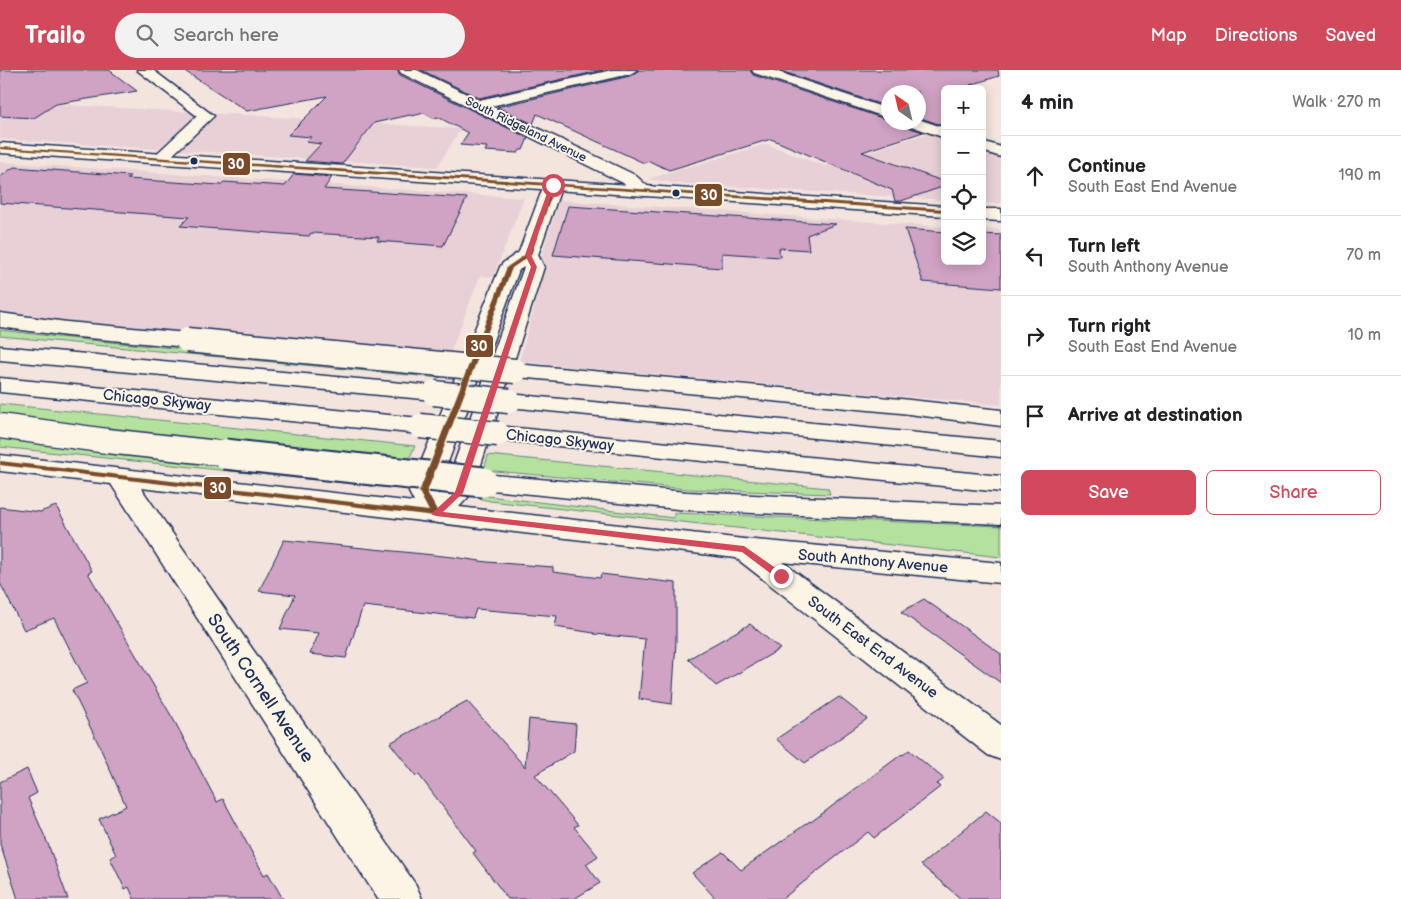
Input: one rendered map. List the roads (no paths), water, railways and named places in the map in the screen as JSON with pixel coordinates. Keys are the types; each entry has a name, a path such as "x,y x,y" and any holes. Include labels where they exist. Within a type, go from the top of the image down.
{"main road":[{"path":"144,70 206,116 160,158"},
{"name":"South Ridgeland Avenue","path":"406,70 630,179 644,191"},
{"path":"477,105 630,70"},
{"path":"759,70 881,112"},
{"path":"926,126 941,132"},
{"path":"986,147 1001,152"},
{"path":"0,148 941,211"},
{"path":"528,255 534,267 458,493 436,514 423,492 510,266 528,255 553,185"},
{"path":"986,214 1001,215"},
{"path":"0,320 67,329 901,406 1001,418"},
{"path":"0,353 434,393 1001,449"},
{"name":"Chicago Skyway","path":"0,385 1001,484"},
{"path":"0,426 116,442 483,482 687,501 1001,515"},
{"name":"South Anthony Avenue","path":"0,463 744,549 1001,572"},
{"name":"South Cornell Avenue","path":"121,478 402,899"},
{"name":"South East End Avenue","path":"744,549 1001,745"}]}
